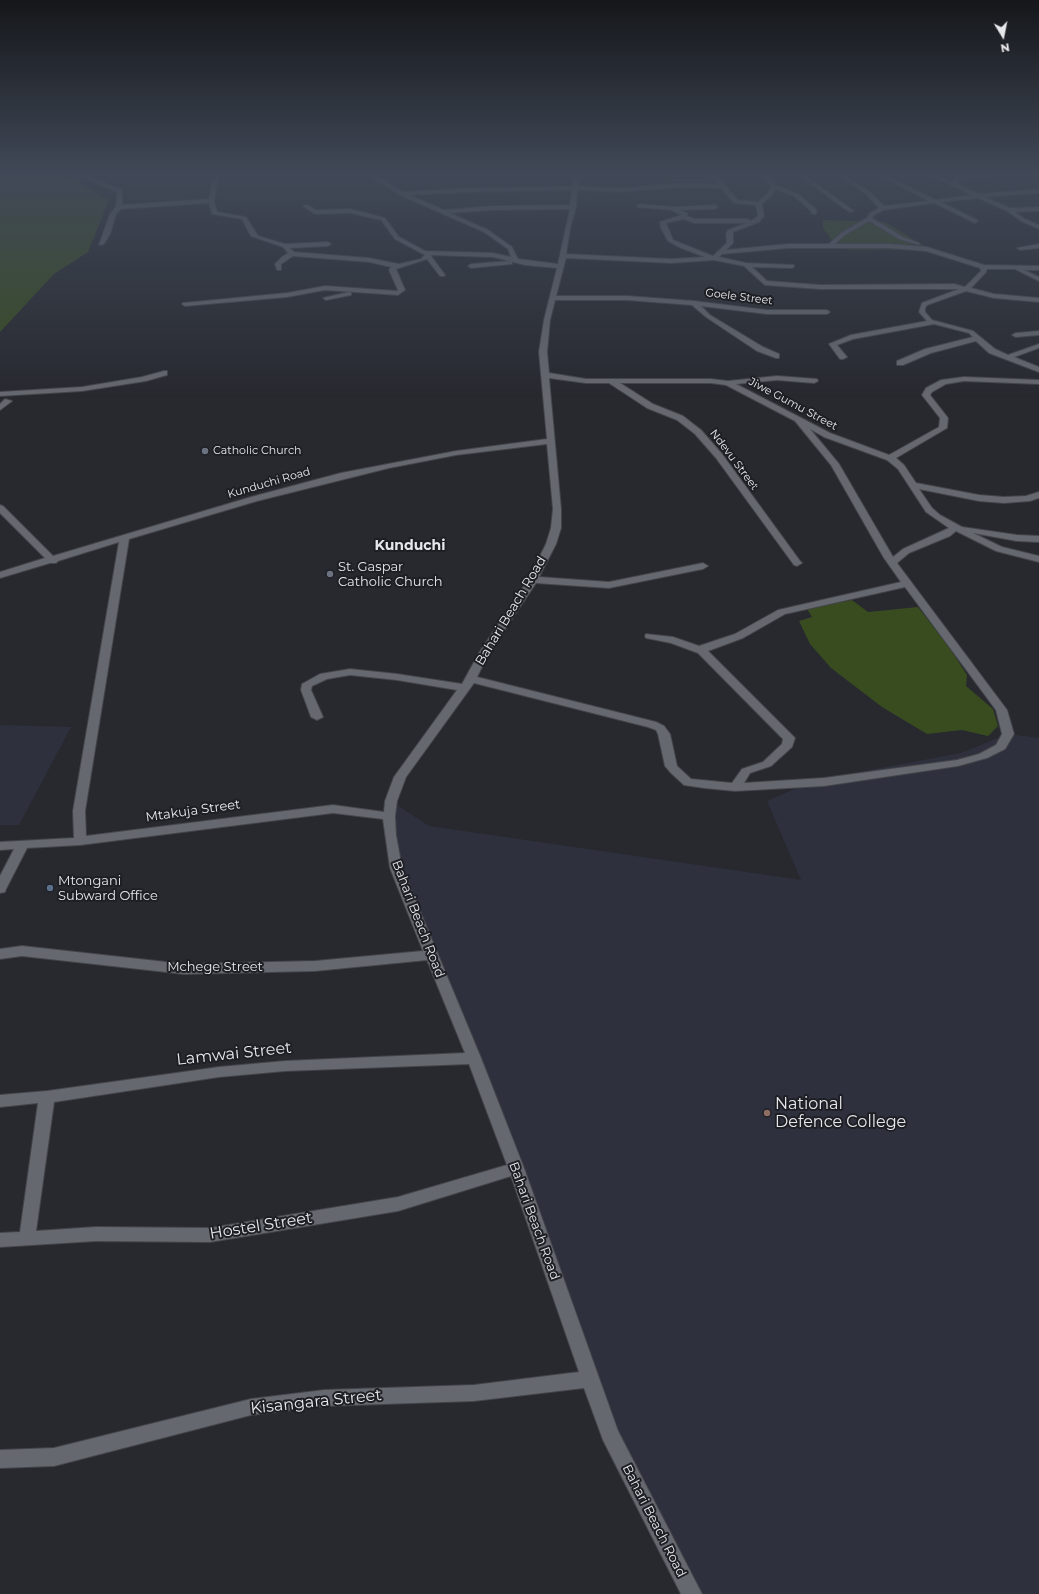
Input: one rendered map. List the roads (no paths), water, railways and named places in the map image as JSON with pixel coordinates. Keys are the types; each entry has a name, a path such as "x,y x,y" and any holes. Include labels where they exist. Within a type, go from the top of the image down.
{"street":[{"path":"287,248 292,254"},
{"path":"414,248 429,255 442,275"},
{"path":"510,248 518,261"},
{"name":"Bahari Beach Road","path":"564,248 561,266 546,320 543,352 557,509 556,528 551,544 532,580 484,654 467,684 400,777 391,801 389,816 390,835 396,868 474,1058 516,1168 589,1379 610,1434 692,1594"},
{"path":"687,248 714,258 746,265 792,266"},
{"path":"563,256 671,261 714,258 725,248"},
{"path":"721,252 761,248"},
{"path":"919,248 927,249 983,267 1039,268"},
{"path":"185,304 287,295 324,288 391,293 402,291 392,269 429,255 452,253 493,255 518,261 561,266"},
{"path":"279,269 278,264 284,258 292,254 369,260 398,266"},
{"path":"471,266 518,261"},
{"path":"746,265 761,281 772,284 825,287 954,286 1005,298 1039,300"},
{"path":"983,267 984,271 966,289 924,304 922,312 928,319 935,322 968,331 992,351 1039,370"},
{"path":"1014,268 1039,278"},
{"path":"326,298 364,291"},
{"name":"Goele Street","path":"552,298 627,298 694,303 768,312 828,312"},
{"path":"694,303 708,316 760,349 776,356"},
{"path":"844,357 833,344 843,340 935,322"},
{"path":"1016,335 1039,333"},
{"path":"900,363 928,351 978,338"},
{"path":"1008,357 1039,346"},
{"path":"0,394 82,389 138,380 164,373"},
{"name":"Jiwe Gumu Street","path":"545,375 586,381 710,381 728,383 826,435 890,458 901,467 929,510 937,517 999,549 1039,559"},
{"path":"728,383 777,378 814,381"},
{"path":"890,458 943,428 944,418 926,395 929,390 944,382 964,379 1039,382"},
{"name":"Ndevu Street","path":"611,381 650,406 680,418 698,432 719,456 797,563"},
{"path":"0,408 8,401"},
{"path":"317,717 316,711 306,690 307,684 324,676 350,672 467,684 652,724 660,728 664,734 671,766 681,778 688,782 735,787 824,782 884,775 958,763 983,756 1001,747 1008,734 1001,710 892,562 862,515 835,464 798,420"},
{"name":"Kunduchi Road","path":"0,575 53,561 254,499 389,465 456,453 550,441"},
{"path":"914,485 979,498 1004,500 1027,499 1039,495"},
{"path":"0,508 53,561"},
{"path":"892,562 906,551 947,534 954,529 952,526 1002,536 1039,539"},
{"path":"80,841 79,811 124,539"},
{"path":"532,580 615,584 703,566"},
{"path":"702,651 705,648 739,636 782,612 908,583"},
{"path":"650,636 673,640 702,651 789,738 788,745 767,764 746,771 735,787"},
{"name":"Mtakuja Street","path":"0,846 22,846 80,841 284,814 333,810 389,816"},
{"path":"0,889 22,846"},
{"name":"Mchege Street","path":"0,954 22,951 69,955 184,969 315,966 431,955"},
{"name":"Lamwai Street","path":"0,1101 47,1097 219,1072 286,1066 474,1058"},
{"path":"27,1239 47,1097"},
{"name":"Hostel Street","path":"0,1240 96,1234 210,1235 398,1204 516,1168"},
{"name":"Kisangara Street","path":"0,1459 54,1457 250,1407 324,1398 474,1393 589,1379"}],"place":[{"name":"Catholic Church","path":"205,451"},
{"name":"St. Gaspar Catholic Church","path":"330,574"},
{"name":"Mtongani Subward Office","path":"50,888"},
{"name":"National Defence College","path":"767,1113"}],"district":[{"name":"Kunduchi","path":"410,546"}]}
